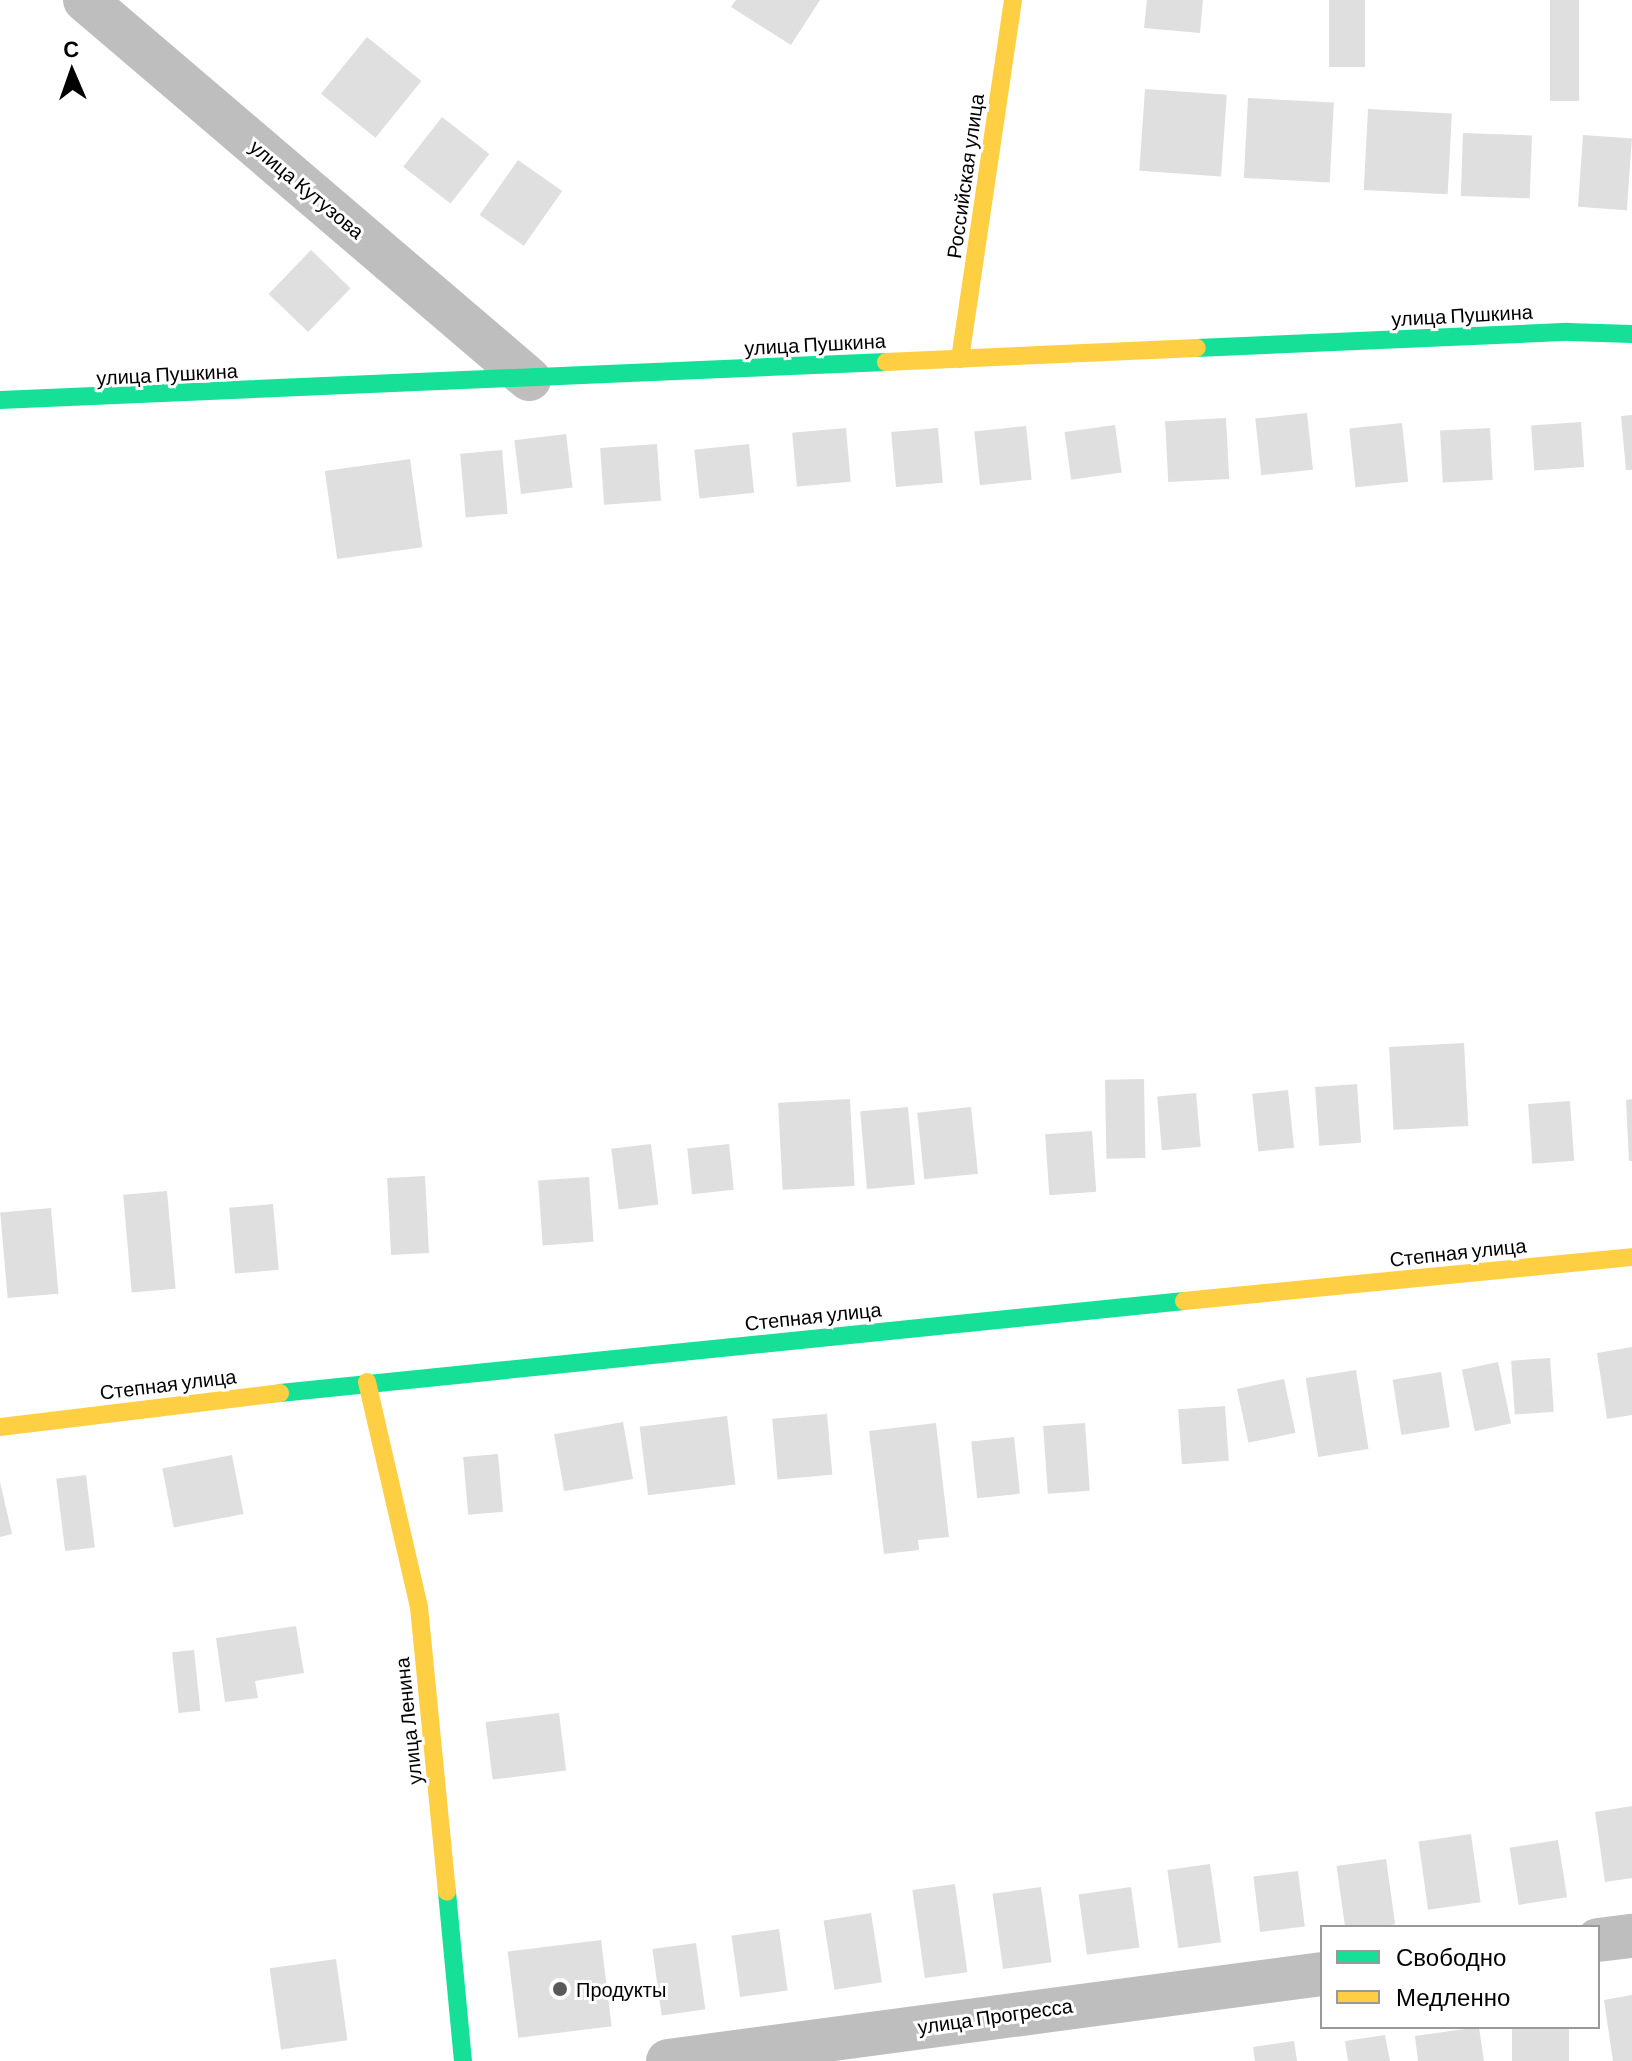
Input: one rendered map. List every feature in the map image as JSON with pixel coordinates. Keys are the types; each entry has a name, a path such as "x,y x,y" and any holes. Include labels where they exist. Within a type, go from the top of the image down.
{"street":[{"name":"улица Кутузова","path":"85,0 529,379"},
{"name":"Российская улица","path":"960,359 1013,0"},
{"name":"улица Пушкина","path":"0,400 1568,332 1632,334"},
{"name":"Степная улица","path":"0,1427 367,1382 1632,1257"},
{"name":"улица Ленина","path":"367,1382 419,1607 463,2061"},
{"path":"1600,1940 1632,1936"},
{"name":"улица Прогресса","path":"668,2061 1320,1974"}],"building":[{"path":"736,0 820,0 791,45 731,7"},
{"path":"1147,0 1203,0 1200,33 1144,28"},
{"path":"1329,0 1365,0 1365,67 1329,67"},
{"path":"1550,0 1579,0 1579,101 1550,101"},
{"path":"367,37 421,81 375,138 321,94"},
{"path":"1145,89 1227,95 1221,177 1139,171"},
{"path":"1248,98 1334,103 1330,182 1244,178"},
{"path":"1368,109 1452,113 1448,194 1364,190"},
{"path":"442,117 489,154 450,204 403,167"},
{"path":"1463,133 1532,135 1530,198 1461,196"},
{"path":"1583,135 1632,138 1627,210 1578,207"},
{"path":"518,160 562,191 524,246 480,215"},
{"path":"311,250 351,288 308,332 269,294"},
{"path":"1307,413 1313,470 1261,475 1255,418"},
{"path":"1632,415 1632,470 1626,470 1621,416"},
{"path":"1226,418 1229,479 1168,482 1165,421"},
{"path":"1581,422 1584,467 1534,470 1531,425"},
{"path":"1402,423 1408,482 1355,487 1349,429"},
{"path":"1115,425 1122,473 1071,480 1064,432"},
{"path":"1026,426 1032,480 980,485 974,431"},
{"path":"846,428 851,482 797,487 792,433"},
{"path":"938,428 943,483 896,487 891,432"},
{"path":"1490,428 1493,480 1443,483 1440,431"},
{"path":"566,434 573,488 521,494 514,440"},
{"path":"657,444 661,501 604,505 600,448"},
{"path":"749,444 754,493 699,498 694,450"},
{"path":"502,450 508,514 466,517 460,454"},
{"path":"410,459 422,547 337,559 325,471"},
{"path":"1464,1043 1468,1126 1393,1130 1389,1047"},
{"path":"1144,1079 1145,1158 1106,1159 1105,1080"},
{"path":"1357,1084 1361,1143 1319,1146 1315,1087"},
{"path":"1288,1090 1294,1148 1258,1151 1252,1094"},
{"path":"1196,1093 1201,1147 1162,1150 1157,1096"},
{"path":"850,1099 855,1186 783,1190 778,1103"},
{"path":"1632,1099 1632,1161 1629,1161 1626,1100"},
{"path":"1570,1101 1574,1161 1532,1164 1528,1104"},
{"path":"908,1107 915,1185 867,1189 860,1111"},
{"path":"971,1107 978,1174 924,1179 917,1113"},
{"path":"1092,1131 1096,1192 1049,1195 1045,1134"},
{"path":"651,1144 658,1205 619,1209 611,1149"},
{"path":"729,1144 734,1190 692,1194 687,1148"},
{"path":"425,1176 429,1253 391,1255 387,1178"},
{"path":"589,1177 594,1242 543,1245 538,1181"},
{"path":"167,1191 176,1289 132,1292 123,1195"},
{"path":"273,1204 279,1270 235,1274 229,1208"},
{"path":"51,1208 58,1294 8,1298 0,1212"},
{"path":"1632,1347 1632,1415 1607,1419 1597,1353"},
{"path":"1550,1358 1554,1412 1515,1415 1511,1361"},
{"path":"1498,1362 1511,1424 1475,1431 1462,1370"},
{"path":"1356,1370 1369,1449 1318,1457 1306,1378"},
{"path":"1441,1372 1450,1427 1401,1435 1393,1380"},
{"path":"1284,1379 1295,1433 1248,1443 1237,1389"},
{"path":"1225,1406 1229,1461 1182,1464 1178,1409"},
{"path":"827,1414 832,1475 778,1480 772,1419"},
{"path":"727,1416 735,1484 648,1495 640,1427"},
{"path":"623,1422 633,1479 564,1491 554,1434"},
{"path":"936,1423 949,1537 918,1540 919,1550 884,1554 869,1431"},
{"path":"1085,1423 1090,1491 1048,1494 1043,1426"},
{"path":"1014,1437 1020,1494 977,1498 971,1441"},
{"path":"498,1454 503,1512 468,1515 463,1457"},
{"path":"232,1455 243,1514 174,1527 162,1469"},
{"path":"86,1475 95,1547 65,1551 56,1479"},
{"path":"0,1482 12,1534 0,1537"},
{"path":"296,1626 304,1673 255,1681 258,1698 225,1702 216,1638"},
{"path":"194,1650 200,1711 178,1713 172,1652"},
{"path":"559,1713 566,1771 493,1780 486,1722"},
{"path":"1632,1806 1632,1878 1605,1882 1595,1812"},
{"path":"1471,1834 1481,1902 1428,1910 1419,1841"},
{"path":"1558,1840 1567,1897 1519,1905 1510,1848"},
{"path":"1386,1859 1395,1924 1345,1925 1336,1866"},
{"path":"1210,1864 1221,1942 1178,1948 1167,1870"},
{"path":"1298,1871 1305,1927 1260,1932 1253,1876"},
{"path":"955,1884 967,1972 925,1978 912,1890"},
{"path":"1041,1887 1052,1962 1003,1969 992,1894"},
{"path":"1131,1887 1139,1947 1087,1955 1079,1894"},
{"path":"871,1913 882,1982 835,1990 824,1921"},
{"path":"779,1929 788,1990 740,1997 731,1936"},
{"name":"Продукты","path":"601,1940 612,2026 518,2038 508,1951"},
{"path":"696,1943 705,2009 662,2015 652,1949"},
{"path":"336,1959 347,2040 281,2050 270,1968"},
{"path":"1632,1995 1632,2061 1613,2061 1604,2000"},
{"path":"1479,2029 1484,2061 1418,2061 1415,2036"},
{"path":"1512,2029 1569,2029 1569,2061 1512,2061"},
{"path":"1385,2035 1390,2061 1348,2061 1345,2041"},
{"path":"1294,2041 1297,2061 1255,2061 1253,2047"}],"traffic: fast":[{"path":"1197,348 1568,332 1632,334"},
{"path":"0,400 886,362"},
{"path":"280,1393 1184,1301"},
{"path":"447,1892 463,2061"}],"traffic: slow":[{"path":"960,359 1013,0"},
{"path":"886,362 1197,348"},
{"path":"1184,1301 1632,1257"},
{"path":"367,1382 419,1607 447,1892"},
{"path":"0,1427 280,1393"}],"place":[{"name":"Продукты","path":"560,1989"}]}
